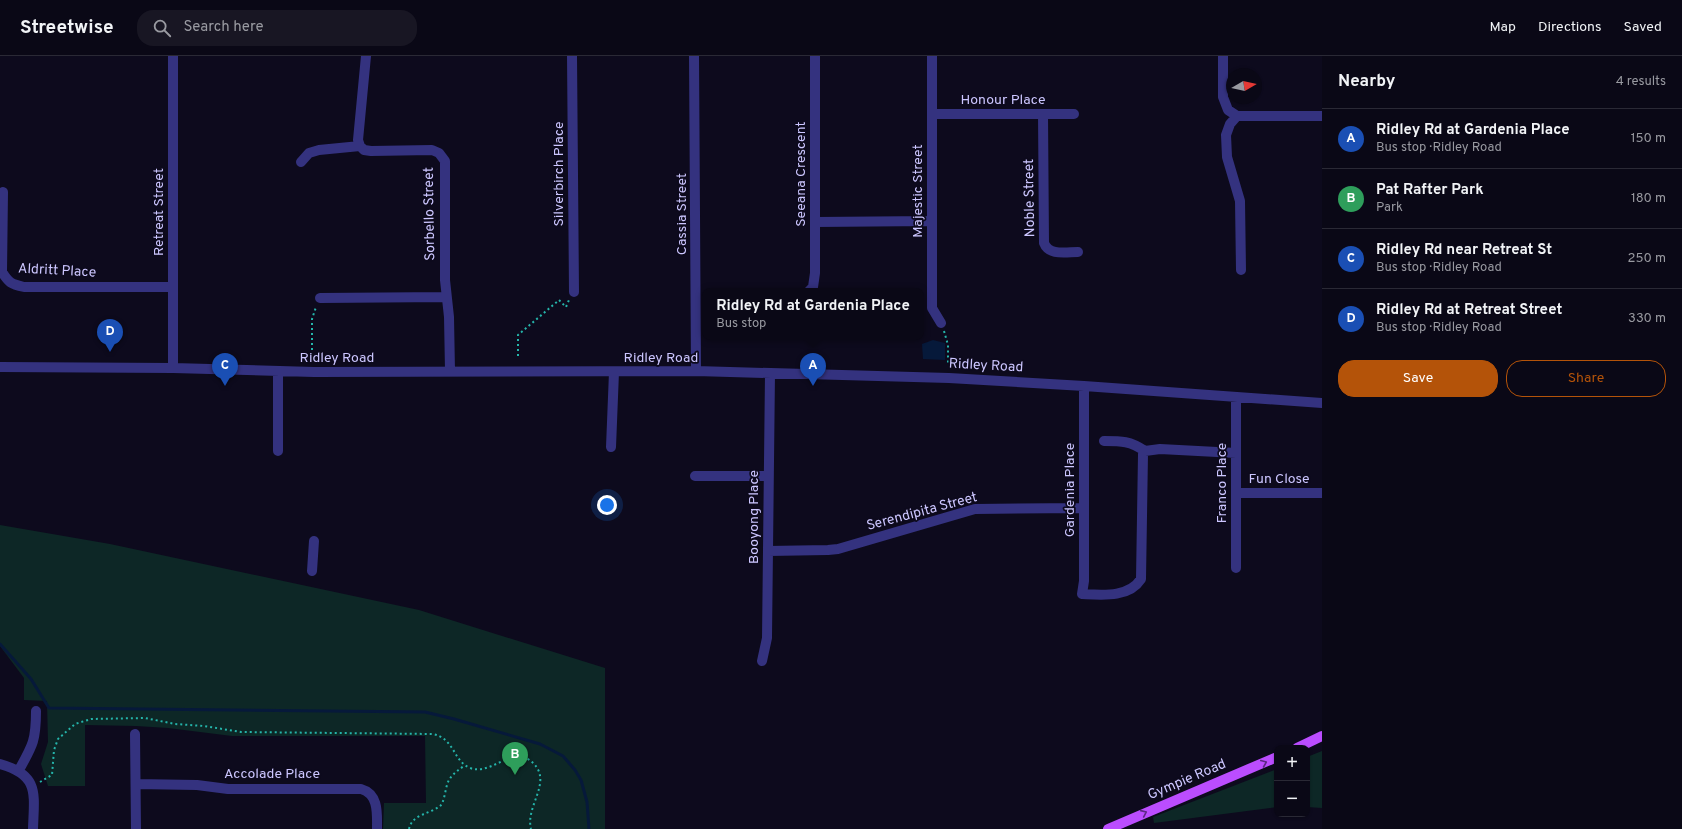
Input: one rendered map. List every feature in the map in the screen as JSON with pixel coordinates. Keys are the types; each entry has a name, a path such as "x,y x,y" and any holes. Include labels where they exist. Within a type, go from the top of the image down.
{"main road":[{"path":"1302,745 1322,736"},
{"name":"Gympie Road","path":"1108,829 1274,758"}],"street":[{"name":"Retreat Street","path":"173,56 173,368"},
{"path":"360,146 358,140 366,56"},
{"name":"Silverbirch Place","path":"572,56 574,292"},
{"name":"Cassia Street","path":"694,56 701,299 696,371"},
{"name":"Seeana Crescent","path":"812,288 815,274 816,222 815,56"},
{"name":"Majestic Street","path":"932,56 932,308 941,323"},
{"path":"1223,56 1223,97 1228,110 1237,116 1322,116"},
{"name":"Honour Place","path":"932,114 1074,114"},
{"name":"Noble Street","path":"1043,114 1044,243 1046,248 1050,251 1078,252"},
{"path":"1237,116 1230,124 1226,135 1226,157 1240,201 1241,270"},
{"name":"Sorbello Street","path":"301,162 309,153 319,150 360,146 364,150 371,151 432,150 439,153 444,161 446,297 449,317 450,371"},
{"name":"Aldritt Place","path":"3,192 2,272 8,282 24,287 173,288"},
{"path":"816,222 931,221"},
{"path":"320,298 446,297"},
{"name":"Ridley Road","path":"0,367 173,368 278,371 696,371 770,373 950,378 1322,403"},
{"path":"278,371 278,451"},
{"path":"611,447 614,372"},
{"name":"Booyong Place","path":"762,661 767,638 770,373"},
{"name":"Gardenia Place","path":"1084,386 1084,581 1082,594 1099,595 1121,593 1131,590 1140,579 1141,500 1143,454 1145,451"},
{"name":"Franco Place","path":"1236,397 1236,568"},
{"path":"1104,441 1123,441 1133,444 1145,451 1160,449 1236,453"},
{"path":"695,476 768,476"},
{"name":"Fun Close","path":"1236,493 1322,493"},
{"name":"Serendipita Street","path":"768,551 838,549 975,509 1084,508"},
{"path":"312,571 314,541"},
{"path":"19,770 34,740 36,732 36,711"},
{"path":"135,734 136,829"},
{"path":"0,764 19,770 24,774 32,786 34,802 33,829"},
{"name":"Accolade Place","path":"136,784 197,785 228,789 361,789 369,792 376,803 377,829"}],"path":[{"path":"518,356 518,335 559,300 566,307 574,292"},
{"path":"312,355 312,318 320,298"},
{"path":"941,323 948,345 948,365"},
{"path":"32,786 47,780 52,775 55,744 63,734 84,720 102,718 145,718 175,724 204,726 241,732 433,734 447,740 465,765 471,768 482,768 509,758 518,757 533,762 539,771 542,780 532,808 530,824 531,829"},
{"path":"409,829 415,818 434,810 443,804 449,780 465,765"}],"green space":[{"path":"0,525 110,544 419,610 605,668 605,829 383,829 384,803 426,803 425,736 232,736 168,728 85,725 85,786 48,786 41,764 48,742 47,701 24,700 24,678 0,646"},
{"path":"1322,751 1322,808 1310,807 1310,756"},
{"path":"1274,770 1274,807 1154,823 1153,817"}],"water":[{"path":"933,340 945,343 945,360 923,359 922,344"}],"waterway":[{"path":"0,644 31,679 49,708 425,712 540,744 563,756 581,780 587,802 589,829"}],"place":[{"name":"Ridley Rd at Retreat Street","path":"110,352"},
{"name":"Ridley Rd near Retreat St","path":"225,386"},
{"name":"Ridley Rd at Gardenia Place","path":"813,386"},
{"name":"Pat Rafter Park","path":"515,775"}]}
